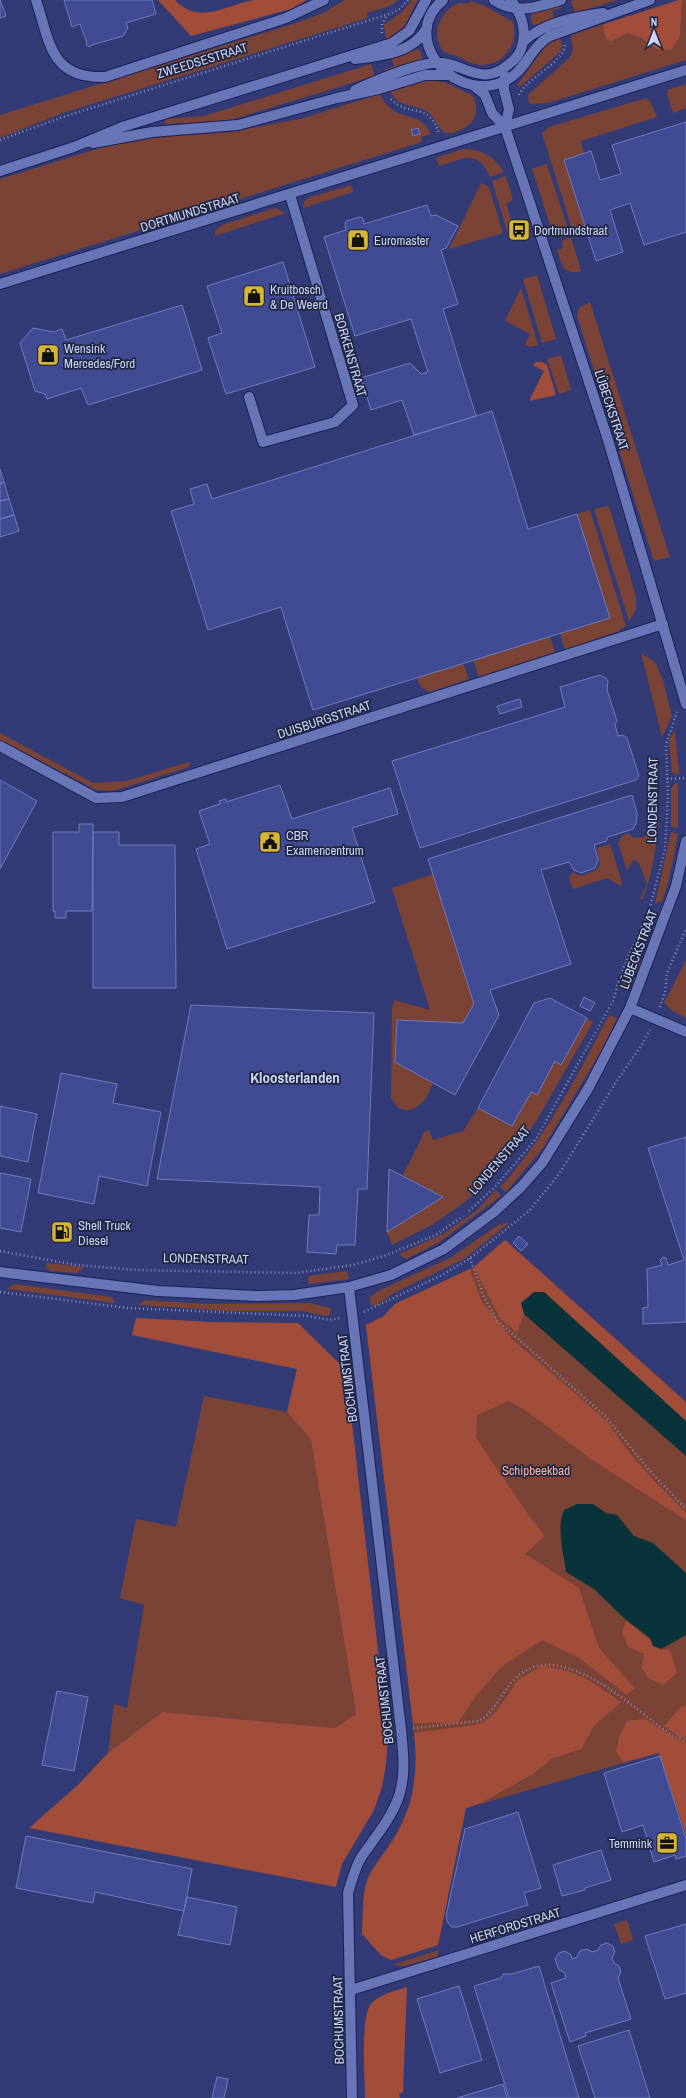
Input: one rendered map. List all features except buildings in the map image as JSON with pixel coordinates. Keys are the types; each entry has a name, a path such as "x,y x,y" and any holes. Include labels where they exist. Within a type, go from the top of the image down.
{"street":[{"name":"ZWEEDSESTRAAT","path":"36,0 56,56 62,66 71,72 91,78 105,77 286,18 324,0"},
{"path":"0,171 74,147 122,127 397,41 409,31 426,0"},
{"path":"494,0 504,6 518,9 534,8 561,0"},
{"path":"504,82 511,63 520,51 523,42 523,21 518,9 511,0"},
{"path":"427,28 429,46 437,62 449,75 458,81 473,86 486,86 504,82 519,71 531,57 539,44 550,36 579,27 620,10 650,0"},
{"path":"328,62 380,56 403,49 417,41 427,28 432,14 442,1"},
{"path":"523,42 541,29 563,21 620,10"},
{"path":"337,98 376,80 437,62 451,64 477,74 495,72 511,63"},
{"name":"DORTMUNDSTRAAT","path":"0,284 290,195 686,70"},
{"path":"74,147 152,132 238,125 425,75 449,75"},
{"name":"LÜBECKSTRAAT","path":"504,82 504,93 509,108 505,127"},
{"name":"LÜBECKSTRAAT","path":"473,86 485,95 492,112 505,127 608,440 685,700"},
{"name":"BORKENSTRAAT","path":"250,397 263,442 335,422 353,405 290,195"},
{"name":"DUISBURGSTRAAT","path":"0,746 96,798 122,797 663,624"},
{"name":"LÜBECKSTRAAT","path":"686,842 676,886 630,1008 686,1032"},
{"path":"0,1272 158,1291 225,1295 294,1296 349,1287 391,1275 444,1249 494,1212 542,1163 589,1087 630,1008"},
{"name":"BOCHUMSTRAAT","path":"349,1287 401,1729 404,1771 399,1795 385,1826 356,1867 348,1893 352,2098"},
{"name":"HERFORDSTRAAT","path":"351,1990 686,1885"}],"path":[{"name":"ZWEEDSESTRAAT","path":"0,140 63,117 389,14 400,9 408,0"},
{"name":"LONDENSTRAAT","path":"0,1251 76,1265 138,1270 296,1273 353,1265 384,1256 436,1235 469,1211 496,1186 536,1139 613,1001 621,973 649,911 665,849 667,779 666,744 685,700"},
{"path":"667,779 686,778"},
{"path":"0,1292 128,1308 308,1316 330,1320 372,1309 444,1274 470,1258 529,1211 559,1174 618,1079 641,1046 656,1018 665,992 667,973 686,929"},
{"path":"470,1258 484,1297 497,1320 605,1416 644,1465 686,1509"},
{"path":"401,1729 479,1721 488,1715 518,1675 535,1666 549,1664 566,1667 587,1675 674,1737 686,1740"}],"green space":[{"path":"345,0 398,0 390,6 367,13 368,18 63,113 0,138 0,115 299,22 323,13"},
{"path":"412,0 418,0 403,28 386,40 384,25 402,12"},
{"path":"618,0 575,13 571,1"},
{"path":"682,0 686,0 686,60 548,103 529,104 528,95 570,57 573,49 571,35 604,24 604,33 612,41 628,33 643,39 656,49 680,37"},
{"path":"470,1 483,5 513,22 514,37 512,44 503,57 490,64 482,65 470,62 448,54 440,47 437,35 438,27 445,13 462,2 462,4 470,3"},
{"path":"561,4 562,7 552,11 554,20 535,25 532,24 531,14"},
{"path":"560,38 562,46 560,52 521,86 518,86 546,45"},
{"path":"419,49 423,60 384,73 384,70 394,66 391,58"},
{"path":"371,64 375,76 227,121 164,123 166,119 204,116"},
{"path":"426,80 444,82 472,95 475,101 476,112 475,117 469,125 458,131 446,133 428,112 423,109 401,103 393,96 390,90"},
{"path":"686,84 686,108 673,113 667,94 668,90"},
{"path":"380,94 386,104 393,110 420,121 426,126 431,134 421,137 422,142 0,274 0,179 116,143 143,138 231,132 304,118"},
{"path":"646,98 650,101 657,117 581,141 584,154 564,160 585,228 573,232 542,133 549,127"},
{"path":"463,149 487,154 496,161 504,172 490,177 480,162 469,158 439,166 436,158"},
{"path":"547,164 570,235 560,238 558,230 552,231 532,169"},
{"path":"506,176 513,200 506,203 512,222 520,224 523,236 510,241 492,181"},
{"path":"481,183 489,187 503,233 449,249"},
{"path":"351,185 353,192 303,208 304,202 308,198"},
{"path":"275,208 286,213 215,236 215,231 222,225"},
{"path":"571,237 581,271 567,271 562,265 557,250 563,248 562,241"},
{"path":"537,275 556,339 542,343 523,279"},
{"path":"521,288 538,345 530,347 525,345 530,334 505,321"},
{"path":"590,302 670,557 654,561 577,316 579,308"},
{"path":"561,355 571,390 559,394 547,359"},
{"path":"609,506 636,596 636,610 629,621 594,509"},
{"path":"590,510 626,626 619,631 565,650 560,633 609,618 577,514"},
{"path":"550,636 555,652 479,677 473,660"},
{"path":"641,653 655,662 663,680 672,716 662,737"},
{"path":"463,663 469,679 430,692 422,688 416,678"},
{"path":"675,730 679,774 672,773 669,740"},
{"path":"0,733 93,783 127,781 190,762 189,767 113,791 96,790 0,740"},
{"path":"678,783 678,828 671,827 671,789 674,784"},
{"path":"651,822 659,822 649,880 643,899 640,899 647,884 639,863 634,860 627,870 618,843 622,836 629,833 633,838 645,837"},
{"path":"671,832 678,834 668,883 662,901 655,904"},
{"path":"610,844 622,882 621,886 607,878 573,889 569,877 573,872 580,876 595,871 600,865 597,848"},
{"path":"433,874 474,1004 463,1023 397,1020 395,1062 433,1083 422,1103 413,1109 404,1110 397,1106 391,1097 392,1009 394,1000 430,1010 392,888"},
{"path":"633,959 641,962 628,991 621,988"},
{"path":"686,960 686,1018 673,1011 664,1003"},
{"path":"609,1015 617,1018 604,1046 543,1148 506,1192 500,1187 517,1168 547,1127 573,1083"},
{"path":"587,1018 593,1022 537,1120 509,1159 465,1202 432,1225 392,1245 387,1232 443,1197 403,1175 425,1131 429,1130 433,1140 463,1131 478,1108 512,1126 531,1092 537,1095 555,1061 562,1064"},
{"path":"496,1190 501,1196 438,1243 406,1259 399,1254 443,1234 476,1211"},
{"path":"510,1222 464,1259 394,1293 376,1306 371,1305 370,1297 380,1290 452,1257 498,1225"},
{"name":"Schipbeekbad","path":"505,1240 686,1402 686,1835 659,1753 466,1808 438,1945 391,1960 381,1955 362,1934 365,1888 372,1871 397,1833 411,1803 417,1759 366,1325 384,1316 395,1304 474,1267"},
{"path":"47,1263 84,1267 77,1273 51,1271 46,1269"},
{"path":"347,1271 349,1279 309,1284 308,1276"},
{"path":"14,1284 112,1297 115,1303 7,1289"},
{"path":"145,1300 206,1304 310,1303 331,1308 330,1315 325,1316 302,1311 227,1311 138,1305"},
{"path":"204,1396 287,1412 311,1440 356,1715 335,1728 162,1712 108,1753 114,1704 127,1708 144,1605 120,1598 136,1519 176,1527"},
{"path":"627,1920 633,1940 621,1944 614,1924"},
{"path":"439,1950 437,1957 405,1966 392,1965"}],"shaded area":[{"path":"158,0 175,0 184,8 194,12 203,13 213,12 254,0 307,0 291,9 191,36"},
{"path":"682,0 680,37 671,50 656,49 643,39 628,33 612,41 607,40 604,33 604,24"},
{"path":"536,362 542,362 547,365 556,395 529,401 544,371 533,365"},
{"path":"505,1240 686,1402 686,1421 544,1292 524,1314 517,1333 500,1318 474,1267"},
{"path":"470,1269 481,1300 513,1340 607,1421 615,1434 634,1458 686,1513 686,1520 592,1460 525,1410 508,1401 477,1415 476,1438 530,1517 545,1536 525,1554 579,1588 599,1648 635,1688 627,1695 579,1658 542,1640 501,1667 476,1696 458,1723 413,1723 366,1325 384,1316 395,1304"},
{"path":"534,1292 544,1292 686,1421 686,1456 524,1314 521,1303"},
{"path":"136,1318 212,1322 298,1323 346,1370 388,1738 382,1787 374,1810 342,1864 336,1887 29,1828 79,1784 108,1753 162,1712 335,1728 356,1714 311,1440 287,1412 297,1369 132,1335"},
{"path":"577,1504 593,1504 606,1513 617,1515 634,1536 653,1543 686,1573 686,1635 661,1649 653,1646 650,1638 626,1620 594,1589 566,1572 562,1549 562,1517 564,1510"},
{"path":"626,1620 661,1649 670,1650 677,1673 663,1685 648,1678 642,1668 644,1654 628,1647 622,1633"},
{"path":"541,1666 565,1670 584,1678 621,1702 594,1726 581,1749 551,1759 533,1774 481,1803 466,1808 438,1945 391,1960 381,1955 362,1934 364,1894 370,1873 393,1840 408,1809 414,1784 415,1772 416,1759 414,1733 474,1725 484,1722 496,1712 518,1680"},
{"path":"686,1705 686,1737 680,1738 664,1726 681,1707"},
{"path":"645,1719 678,1740 686,1741 686,1835 659,1753 624,1762 616,1752 619,1737 627,1721"},
{"path":"407,1987 403,2092 399,2094 400,2098 365,2098 364,2034 365,2021 368,2011 371,2004 378,1998"}],"place":[{"name":"Dortmundstraat","path":"519,230"},
{"name":"Euromaster","path":"358,240"},
{"name":"Kruitbosch & De Weerd","path":"254,296"},
{"name":"Wensink Mercedes/Ford","path":"48,355"},
{"name":"CBR Examencentrum","path":"270,842"},
{"name":"Shell Truck Diesel","path":"62,1232"},
{"name":"Temmink","path":"667,1843"}],"district":[{"name":"Kloosterlanden","path":"295,1078"}]}
